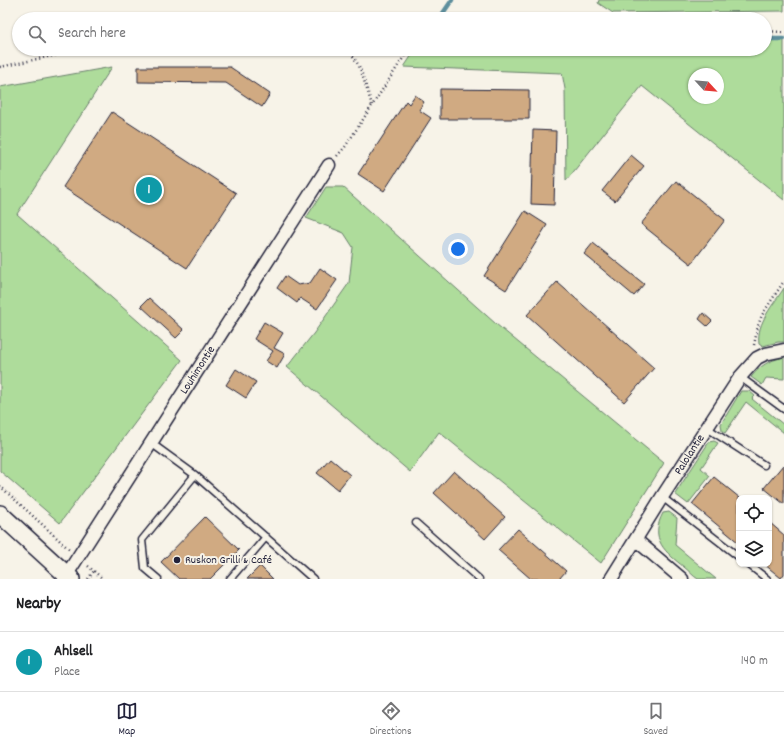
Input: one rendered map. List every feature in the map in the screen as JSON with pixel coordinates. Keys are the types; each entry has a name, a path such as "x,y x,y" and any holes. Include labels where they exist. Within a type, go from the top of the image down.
{"street":[{"name":"Louhimontie","path":"67,578 78,556 329,165"},
{"name":"Palolantie","path":"611,579 662,497 755,356 784,350"},
{"path":"0,514 67,578"},
{"path":"636,540 682,579"}],"lane":[{"path":"740,377 784,409"},
{"path":"707,428 764,465"},
{"path":"151,443 195,475 313,579"},
{"path":"158,579 145,568 142,540 195,475"},
{"path":"662,497 736,555"},
{"path":"416,523 479,579"},
{"path":"230,579 266,538"},
{"path":"752,567 767,579"}],"path":[{"path":"772,32 784,32"},
{"path":"0,67 52,56"},
{"path":"354,56 360,68 372,105"},
{"path":"329,165 345,147 404,56"},
{"path":"755,356 758,326 762,315 784,281"},
{"path":"0,486 103,579"},
{"path":"88,579 94,571"}],"green space":[{"path":"599,0 784,0 784,11 612,12 598,3"},
{"path":"772,39 784,39 784,200 642,86 566,181 565,89 562,73 404,67 411,56 772,56"},
{"path":"112,67 17,214 182,360 60,523 0,471 0,87"},
{"path":"326,187 343,187 496,324 664,463 601,563 439,432 410,472 287,367 314,333 349,283 353,247 344,233 306,218"},
{"path":"784,288 784,342 763,346 759,343 760,328 767,314"},
{"path":"784,357 784,379 766,378 762,385 751,377 765,364"},
{"path":"741,391 749,391 755,396 752,399 784,425 784,433 746,402 725,433 722,431 721,424"},
{"path":"714,441 718,443 701,468 710,476 688,504 675,494 709,442"},
{"path":"669,512 677,518 675,545 716,579 698,579 665,550 658,538 658,530 659,522 663,513"}],"building":[{"path":"138,67 230,67 270,94 262,107 226,83 138,82"},
{"path":"440,89 529,90 529,119 440,119"},
{"path":"415,95 424,102 419,110 431,118 384,191 358,174 406,101 409,104"},
{"path":"112,112 236,193 187,268 63,187"},
{"path":"533,130 556,131 554,205 531,204"},
{"path":"631,155 644,166 615,201 602,191"},
{"path":"676,181 725,220 691,264 641,224"},
{"path":"525,211 547,225 506,290 484,276"},
{"path":"593,243 644,284 634,296 584,254"},
{"path":"320,268 337,280 317,309 300,298 297,303 277,288 285,276 298,285 310,283"},
{"path":"557,282 654,368 624,402 527,315"},
{"path":"149,298 184,330 176,338 141,306"},
{"path":"703,313 712,321 707,326 699,319"},
{"path":"264,322 283,333 274,348 285,354 277,368 266,361 273,351 254,339"},
{"path":"236,369 256,382 246,398 226,385"},
{"path":"330,458 350,475 338,490 317,473"},
{"path":"783,465 784,466 784,504 764,488"},
{"path":"454,471 505,517 485,539 434,493"},
{"path":"714,477 736,495 736,541 692,504"},
{"path":"205,517 239,550 210,579 179,579 161,562"},
{"path":"772,525 784,535 784,574 781,578 768,567 772,567"},
{"path":"518,529 566,571 559,579 531,579 498,550"},
{"path":"260,566 273,579 247,579"}],"waterway":[{"path":"444,12 452,0"},
{"path":"772,39 784,39"}],"place":[{"name":"Ahlsell","path":"149,190"},
{"name":"Ruskon Grilli & Café","path":"177,560"}]}
